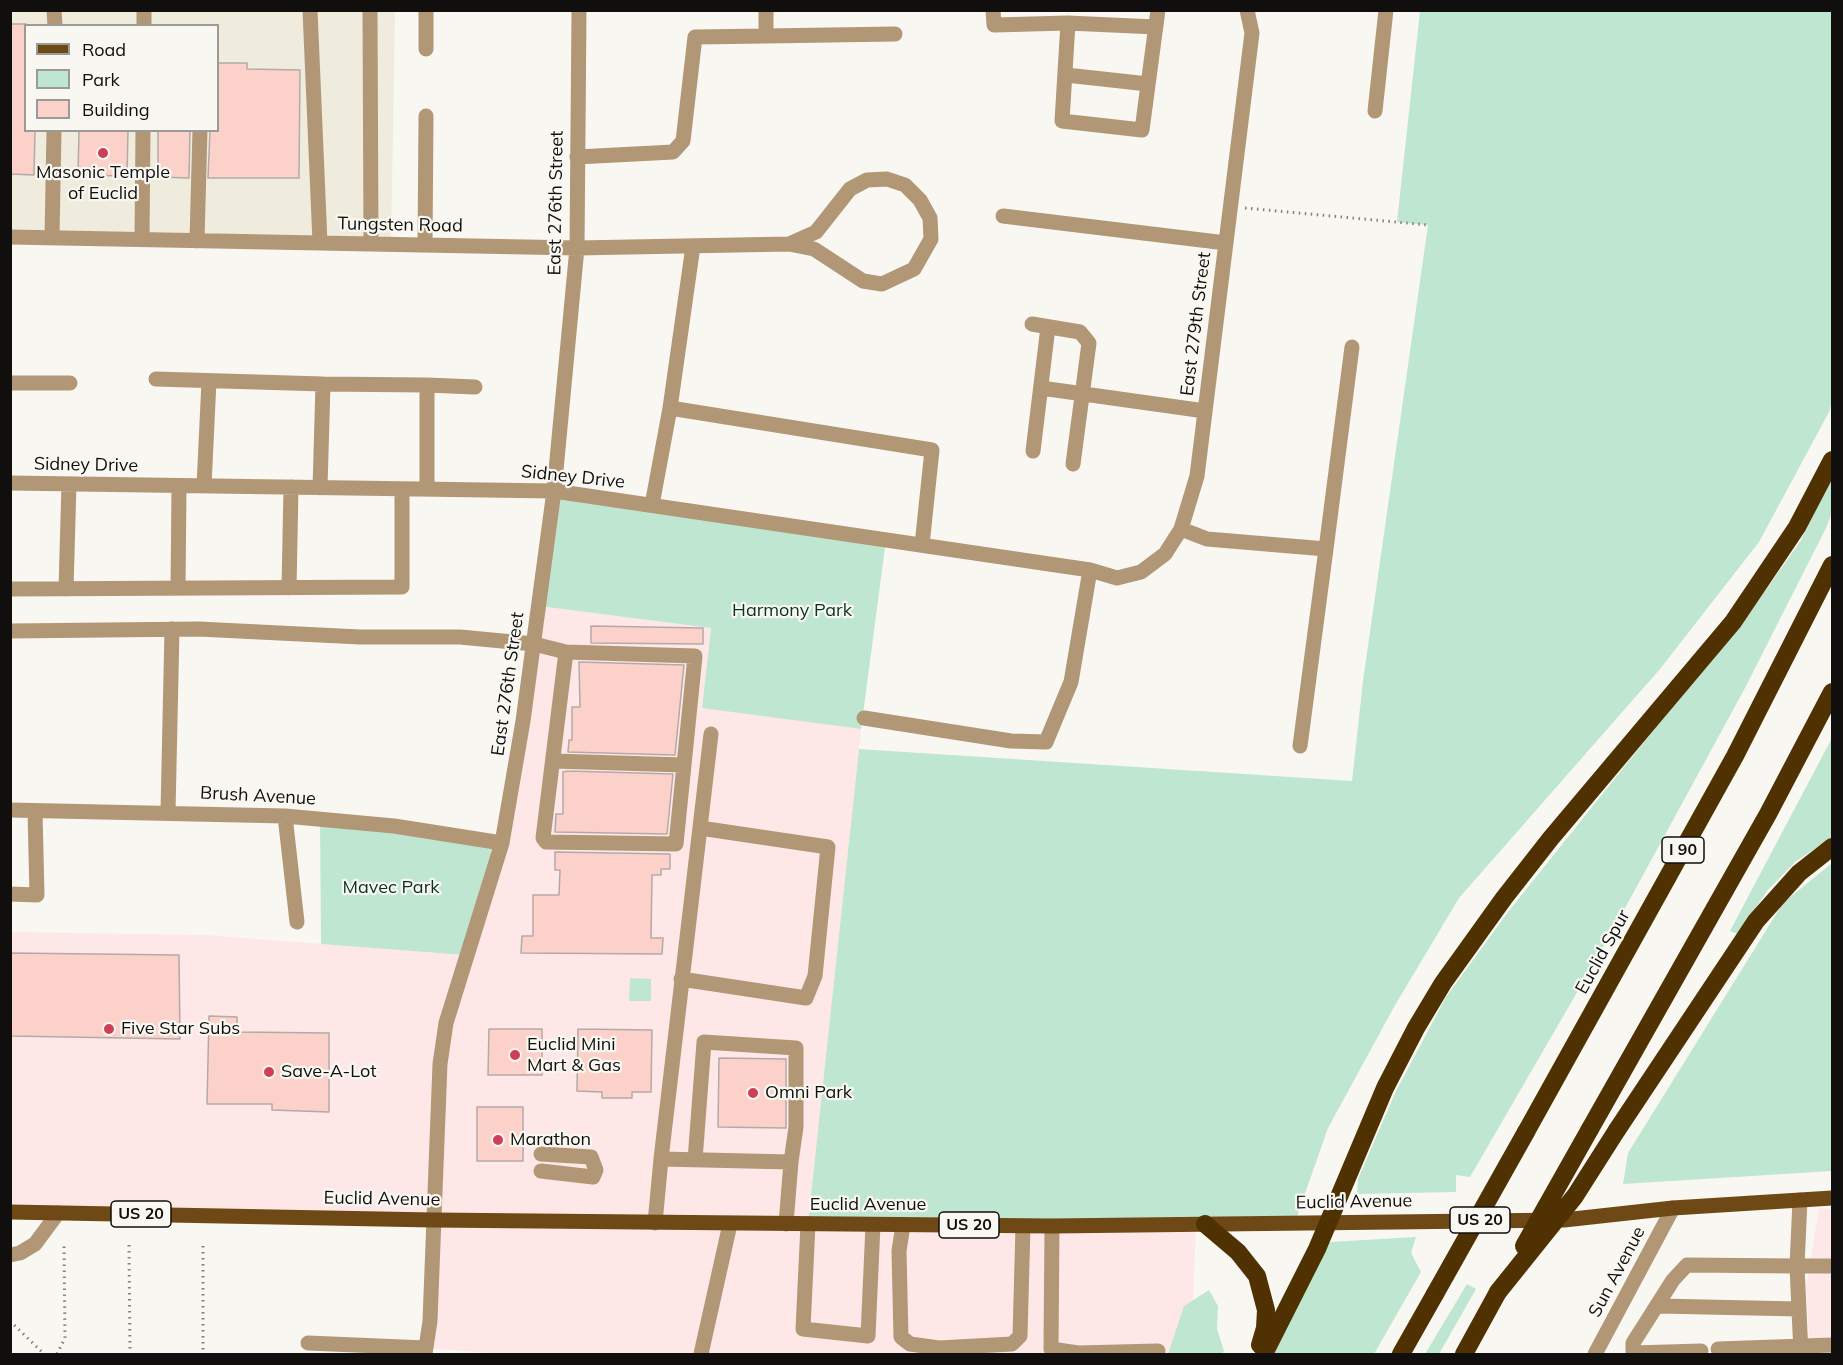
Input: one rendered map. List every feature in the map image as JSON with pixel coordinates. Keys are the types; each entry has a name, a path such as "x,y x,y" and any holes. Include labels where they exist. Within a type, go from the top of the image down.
{"highway":[{"path":"1264,1354 1328,1221 1384,1088 1443,983 1545,846 1733,622 1791,535 1833,460"},
{"name":"Euclid Spur","path":"1401,1354 1736,756 1833,565"},
{"path":"1464,1354 1768,814 1833,692"},
{"path":"1498,1292 1575,1196 1756,921 1799,873 1833,847"},
{"path":"1205,1224 1245,1258 1261,1287 1266,1319 1257,1354"}],"main road":[{"name":"Euclid Avenue","path":"10,1212 730,1224 1053,1226 1564,1220 1673,1208 1833,1198"}],"street":[{"path":"310,10 320,243"},
{"path":"370,10 371,244"},
{"path":"426,10 426,49"},
{"name":"East 276th Street","path":"426,1352 440,1064 446,1023 502,843 534,644 554,491 577,248 579,10"},
{"path":"766,10 766,36"},
{"path":"993,10 994,25 1068,23 1156,27"},
{"path":"1068,23 1062,121 1142,130 1158,10"},
{"name":"East 279th Street","path":"1090,570 1117,578 1141,572 1165,554 1181,530 1197,476 1252,33 1247,10"},
{"path":"1375,111 1386,10"},
{"path":"578,157 673,152 683,141 696,37 895,34"},
{"path":"1066,75 1148,84"},
{"path":"425,245 426,116"},
{"path":"52,238 54,132"},
{"path":"142,239 143,132"},
{"path":"197,241 200,132"},
{"name":"Tungsten Road","path":"10,237 577,248 789,244 814,249 855,277 882,284 914,269 924,256 931,239 930,218 920,200 905,186 887,179 867,180 850,189 816,232 789,244"},
{"path":"1002,216 1226,243"},
{"path":"652,505 670,408 693,246"},
{"path":"1033,451 1041,388 1040,326 1080,332 1089,343 1073,464"},
{"path":"1300,746 1352,348"},
{"path":"156,380 475,387"},
{"path":"204,486 209,381"},
{"path":"10,383 70,383"},
{"path":"320,488 323,384"},
{"path":"427,385 427,489"},
{"path":"1041,388 1205,411"},
{"path":"670,408 932,450 922,545"},
{"name":"Sidney Drive","path":"10,483 554,491 1090,570"},
{"path":"66,588 69,484"},
{"path":"178,588 179,486"},
{"path":"290,588 291,487"},
{"path":"10,589 402,587 402,489"},
{"path":"1181,530 1207,539 1326,549"},
{"path":"864,718 1011,741 1046,742 1071,682 1090,570"},
{"path":"168,812 172,629"},
{"path":"10,631 172,629 360,637 460,637 534,644 566,652 696,656 676,844 546,842 543,838 566,652"},
{"path":"655,1222 681,979 711,734"},
{"path":"553,761 684,765"},
{"name":"Brush Avenue","path":"10,810 285,816 394,826 502,843"},
{"path":"10,894 37,895 35,811"},
{"path":"285,816 297,922"},
{"path":"681,979 806,998 815,976 828,848 700,828"},
{"path":"695,1160 704,1042 796,1048 796,1127 786,1224"},
{"path":"541,1154 591,1156 596,1170 593,1176 541,1171"},
{"path":"661,1159 791,1162"},
{"path":"1800,1200 1797,1266 1801,1350"},
{"name":"Sun Avenue","path":"1595,1354 1673,1208"},
{"path":"10,1255 20,1253 35,1244 58,1213"},
{"path":"701,1354 730,1224"},
{"path":"808,1224 803,1329 868,1336 873,1225"},
{"path":"903,1225 899,1251 902,1337 910,1344 939,1348 1012,1344 1020,1336 1023,1226"},
{"path":"1053,1226 1051,1349 1078,1353 1158,1351"},
{"path":"1701,1351 1633,1354 1633,1343 1659,1306 1673,1280 1687,1265 1833,1266"},
{"path":"1659,1306 1799,1310"},
{"path":"308,1342 426,1352"},
{"path":"1718,1349 1801,1350 1833,1345"}],"path":[{"path":"1230,207 1428,225"},
{"path":"57,1354 65,1338 64,1244"},
{"path":"129,1245 130,1354"},
{"path":"203,1246 203,1354"},
{"path":"10,1321 45,1354"}],"shaded area":[{"path":"11,11 395,11 391,244 11,237"},
{"path":"539,606 711,628 702,707 861,729 809,1224 1196,1224 1193,1300 1170,1354 502,1354 426,1348 433,1221 11,1212 11,932 205,935 465,955 502,843"},
{"path":"1819,1208 1832,1209 1832,1354 1810,1354 1806,1288"}],"green space":[{"path":"1420,11 1832,11 1832,402 1829,412 1759,542 1660,669 1459,898 1394,1007 1328,1128 1295,1222 808,1224 859,749 1352,781 1363,681 1428,225 1397,222"},
{"path":"1832,477 1832,512 1827,526 1745,688 1612,932 1470,1177 1456,1175 1456,1192 1357,1194 1358,1179 1396,1091 1446,997 1508,912 1765,591 1800,542"},
{"name":"Harmony Park","path":"554,491 886,540 861,729 702,708 711,628 539,606"},
{"path":"1832,738 1832,837 1795,862 1767,891 1738,934 1730,931"},
{"name":"Mavec Park","path":"320,819 502,843 465,955 321,944"},
{"path":"1832,863 1832,1171 1623,1184 1628,1153 1783,903"},
{"path":"630,978 651,979 651,1001 629,1001"},
{"path":"1416,1237 1411,1253 1421,1272 1374,1354 1271,1354 1330,1242"},
{"path":"1467,1284 1476,1289 1439,1354 1425,1354"},
{"path":"1209,1290 1218,1306 1217,1329 1224,1351 1222,1354 1168,1354 1184,1306"}],"building":[{"path":"10,24 24,24 24,132 35,132 34,175 10,174"},
{"path":"219,63 247,63 247,69 300,70 299,178 208,178 210,132 219,132"},
{"name":"Masonic Temple of Euclid","path":"79,132 128,132 127,176 78,175"},
{"path":"158,132 190,132 189,178 158,177"},
{"path":"591,626 703,628 703,644 591,643"},
{"path":"579,662 684,665 675,755 568,752 569,740 572,740 572,707 580,707"},
{"path":"563,772 673,774 667,834 555,832 556,814 563,814"},
{"path":"555,852 670,854 670,869 661,869 661,875 652,875 651,938 663,938 662,954 521,953 522,936 533,936 533,895 559,895 560,870 555,870"},
{"path":"10,953 179,955 180,1039 10,1036"},
{"path":"209,1016 237,1017 237,1032 329,1033 329,1112 272,1110 272,1104 207,1104"},
{"path":"489,1029 542,1029 542,1075 488,1075"},
{"path":"578,1029 652,1030 651,1092 632,1092 632,1098 602,1098 602,1092 577,1091"},
{"name":"Omni Park","path":"719,1058 786,1059 786,1128 718,1127"},
{"path":"477,1107 523,1107 523,1161 477,1161"}],"place":[{"name":"Masonic Temple of Euclid","path":"103,153"},
{"name":"Five Star Subs","path":"109,1029"},
{"name":"Euclid Mini Mart & Gas","path":"515,1055"},
{"name":"Save-A-Lot","path":"269,1072"},
{"name":"Omni Park","path":"753,1093"},
{"name":"Marathon","path":"498,1140"}]}
